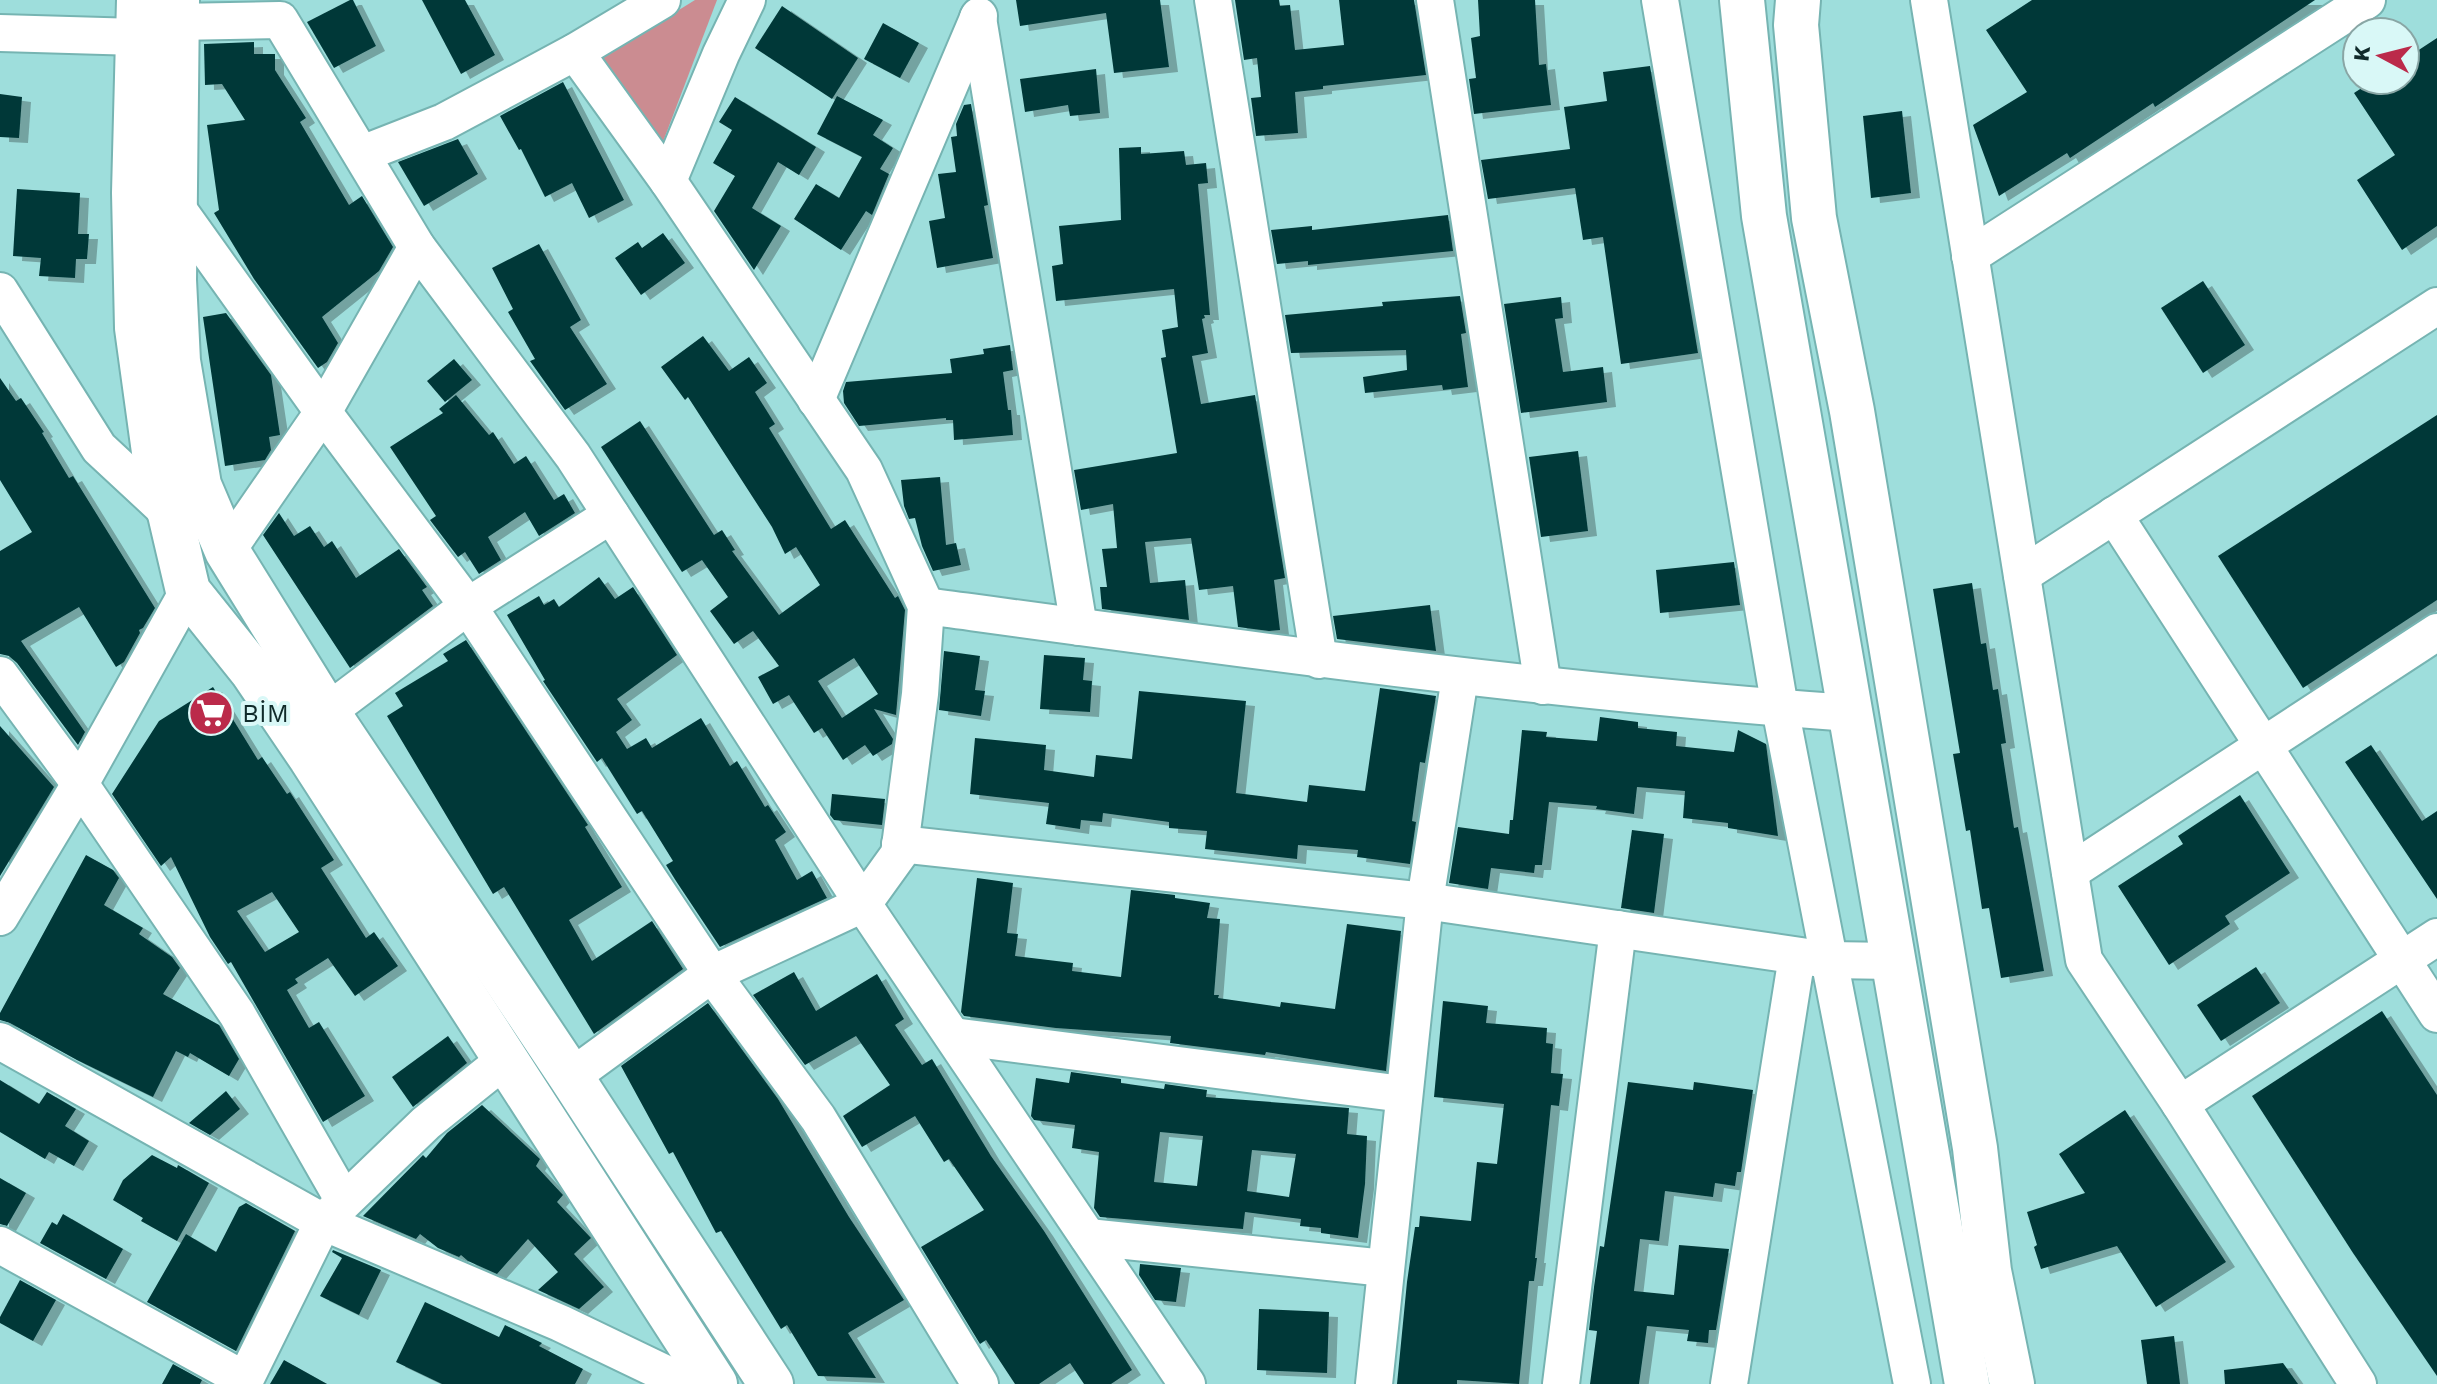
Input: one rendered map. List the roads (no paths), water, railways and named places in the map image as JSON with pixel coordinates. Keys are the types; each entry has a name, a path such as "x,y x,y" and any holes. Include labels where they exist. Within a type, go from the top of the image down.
{"main road":[{"path":"1742,0 1764,216 1967,1384"},
{"path":"1798,0 1796,25 1814,218 1852,411 1975,1148 1989,1271 2012,1384"},
{"path":"158,15 175,205 174,280 178,361 199,485 227,551 327,712 771,1384"},
{"path":"158,15 134,193 137,328 158,481 170,514 188,591 252,671 507,1058 715,1384"}],"street":[{"path":"0,33 158,15 220,0"},
{"path":"362,154 444,122 575,52 662,0"},
{"path":"668,181 747,0"},
{"path":"1213,0 1319,660"},
{"path":"1435,0 1543,686"},
{"path":"1660,0 1780,708 1812,958 1912,1384"},
{"path":"1929,0 2084,960 2180,1104 2358,1384"},
{"path":"1970,256 2367,0"},
{"path":"816,400 982,9"},
{"path":"982,9 1079,627"},
{"path":"158,15 280,20 417,247 573,456 863,904 1187,1384"},
{"path":"571,1077 712,974 863,904 899,854 920,694 926,606 864,470 668,181 575,52"},
{"path":"175,205 323,412 468,606 712,974 818,1118 980,1384"},
{"path":"227,551 323,412 417,247"},
{"path":"0,291 99,448 170,514"},
{"path":"2022,575 2437,306"},
{"path":"327,712 468,606 611,515"},
{"path":"2114,515 2437,1014"},
{"path":"0,917 80,784 188,591"},
{"path":"926,606 1460,677 1850,713"},
{"path":"2070,872 2437,632"},
{"path":"0,675 80,784 237,1014 333,1211"},
{"path":"1374,1384 1425,901 1460,677"},
{"path":"900,844 1425,901 1812,958 1894,961"},
{"path":"1561,1384 1618,929"},
{"path":"2180,1104 2437,937"},
{"path":"1729,1384 1812,958"},
{"path":"953,1036 1403,1094"},
{"path":"0,1041 333,1211 687,1384"},
{"path":"0,1245 244,1382 333,1211 426,1123 507,1058"},
{"path":"1088,1237 1385,1268"}],"place":[{"name":"BİM","path":"211,713"}]}
